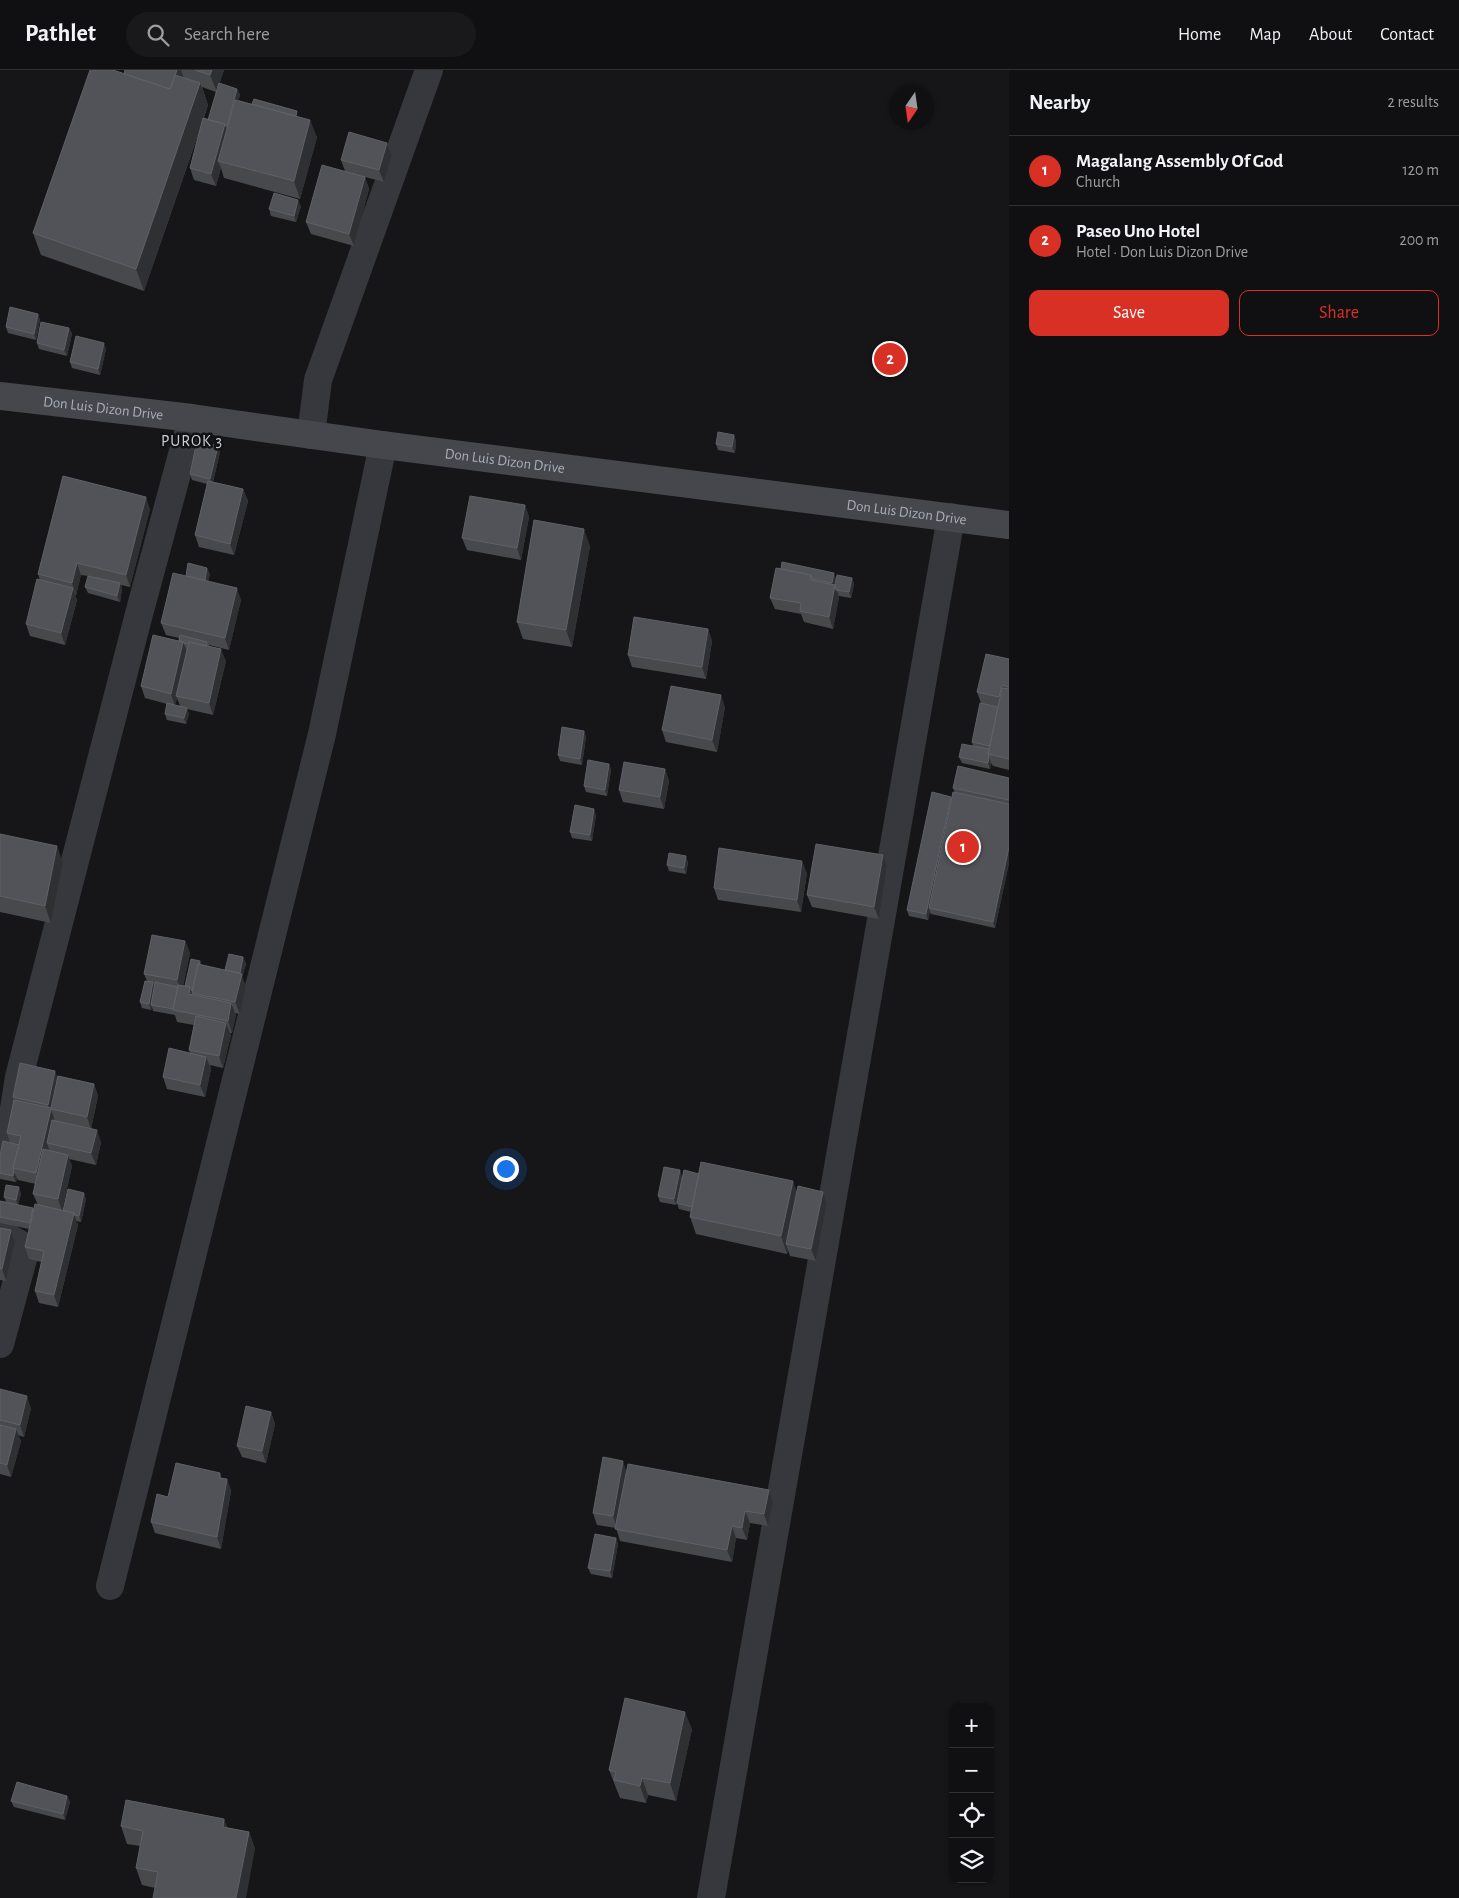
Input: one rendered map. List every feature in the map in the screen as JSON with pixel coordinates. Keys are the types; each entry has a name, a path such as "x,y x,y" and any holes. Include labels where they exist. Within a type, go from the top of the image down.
{"street":[{"path":"311,435 318,380 429,70"},
{"name":"Don Luis Dizon Drive","path":"0,396 192,418 383,445 1009,524"},
{"path":"0,1156 13,1115 19,1077 192,418"},
{"path":"110,1586 322,734 383,445"},
{"path":"711,1898 951,516"},
{"path":"0,1233 23,1246 24,1255 0,1344"}],"building":[{"path":"90,70 113,70 170,89 175,75 200,83 136,269 33,233"},
{"path":"125,70 177,70 170,89 124,74"},
{"path":"195,70 212,70 210,75"},
{"path":"219,83 237,89 227,126 208,120"},
{"path":"254,99 297,111 296,116 252,104"},
{"path":"235,100 310,120 294,181 218,161"},
{"path":"203,118 225,124 211,174 190,168"},
{"path":"349,132 387,143 379,170 341,160"},
{"path":"322,165 365,177 349,234 306,222"},
{"path":"274,193 298,200 294,216 269,209"},
{"path":"10,307 38,314 34,334 6,327"},
{"path":"41,322 69,328 64,350 37,343"},
{"path":"76,336 104,343 98,369 70,362"},
{"path":"718,432 734,435 732,447 716,444"},
{"path":"197,441 218,446 210,479 190,474"},
{"path":"63,476 146,497 126,575 77,563 72,583 38,574"},
{"path":"208,481 243,489 230,544 195,535"},
{"path":"470,496 525,505 517,548 462,538"},
{"path":"534,520 584,529 566,630 517,622"},
{"path":"782,562 834,573 832,583 812,579 811,575 781,569"},
{"path":"188,563 207,568 205,580 186,576"},
{"path":"776,568 811,575 810,580 835,585 829,617 800,611 801,603 770,598"},
{"path":"173,573 237,588 225,638 161,623"},
{"path":"837,575 852,578 849,592 836,590"},
{"path":"88,576 120,583 117,596 85,587"},
{"path":"37,579 73,588 61,633 26,624"},
{"path":"634,617 708,629 702,667 628,655"},
{"path":"153,635 183,642 171,694 141,686"},
{"path":"180,635 207,642 206,646 189,642 188,644 184,643 179,640"},
{"path":"189,642 221,649 209,703 176,696"},
{"path":"986,654 1009,659 1009,687 1002,685 999,697 977,692"},
{"path":"671,686 721,695 712,740 662,730"},
{"path":"1002,688 1009,689 1009,759 988,754"},
{"path":"167,703 187,708 184,718 165,714"},
{"path":"980,703 998,707 990,746 972,742"},
{"path":"562,727 584,731 580,759 558,755"},
{"path":"962,744 989,749 988,763 959,757"},
{"path":"588,760 609,764 605,790 584,786"},
{"path":"624,762 665,769 660,797 619,790"},
{"path":"958,766 1009,778 1009,800 953,788"},
{"path":"932,792 951,797 926,914 907,910"},
{"path":"953,792 1009,804 1009,847 993,922 929,908"},
{"path":"575,805 594,809 590,835 570,832"},
{"path":"0,834 57,846 45,906 0,896"},
{"path":"816,844 883,855 874,907 807,895"},
{"path":"719,848 802,861 797,900 714,888"},
{"path":"669,853 686,856 684,868 667,865"},
{"path":"152,935 185,941 177,980 144,974"},
{"path":"229,954 243,957 240,973 225,970"},
{"path":"191,959 200,961 192,991 190,987 185,986"},
{"path":"198,964 242,974 235,1002 192,993"},
{"path":"145,981 153,982 149,1004 140,1002"},
{"path":"155,982 178,987 173,1009 151,1005"},
{"path":"178,985 190,987 189,994 231,1003 228,1021 173,1010"},
{"path":"196,1016 226,1023 219,1056 189,1050"},
{"path":"169,1048 206,1057 200,1085 163,1077"},
{"path":"20,1063 55,1071 48,1105 13,1097"},
{"path":"58,1076 94,1084 87,1117 51,1109 36,1173 13,1168 21,1136 7,1133 14,1100 51,1108"},
{"path":"52,1120 97,1130 91,1153 47,1143"},
{"path":"3,1141 19,1145 13,1168 13,1176 0,1173 0,1156"},
{"path":"43,1149 68,1155 58,1199 33,1194"},
{"path":"701,1162 793,1181 781,1236 690,1217"},
{"path":"664,1167 680,1170 674,1199 658,1196"},
{"path":"684,1170 699,1174 692,1207 677,1203"},
{"path":"6,1185 19,1187 16,1200 4,1197"},
{"path":"798,1186 823,1192 811,1249 786,1244"},
{"path":"68,1189 84,1193 79,1216 63,1211"},
{"path":"0,1201 33,1208 30,1223 0,1217"},
{"path":"35,1204 74,1213 54,1295 35,1291 44,1251 25,1247"},
{"path":"0,1228 11,1230 2,1269 0,1269"},
{"path":"0,1389 27,1396 20,1425 0,1420"},
{"path":"246,1406 271,1412 262,1451 237,1446"},
{"path":"0,1425 16,1429 7,1465 0,1463"},
{"path":"603,1457 623,1461 613,1516 593,1513"},
{"path":"176,1463 220,1473 219,1478 227,1479 217,1537 151,1522 157,1494 168,1497"},
{"path":"628,1464 769,1490 764,1514 745,1511 742,1528 732,1526 727,1550 615,1529"},
{"path":"595,1534 616,1538 610,1571 588,1568"},
{"path":"625,1698 685,1712 670,1783 642,1778 640,1786 614,1780 616,1772 609,1770"},
{"path":"17,1782 67,1796 63,1814 11,1801"},
{"path":"126,1800 224,1819 223,1827 249,1832 236,1898 153,1898 158,1872 136,1868 143,1831 121,1826"}],"place":[{"name":"Paseo Uno Hotel","path":"890,359"},
{"name":"Magalang Assembly Of God","path":"963,847"}],"district":[{"name":"PUROK 3","path":"192,441"}]}
